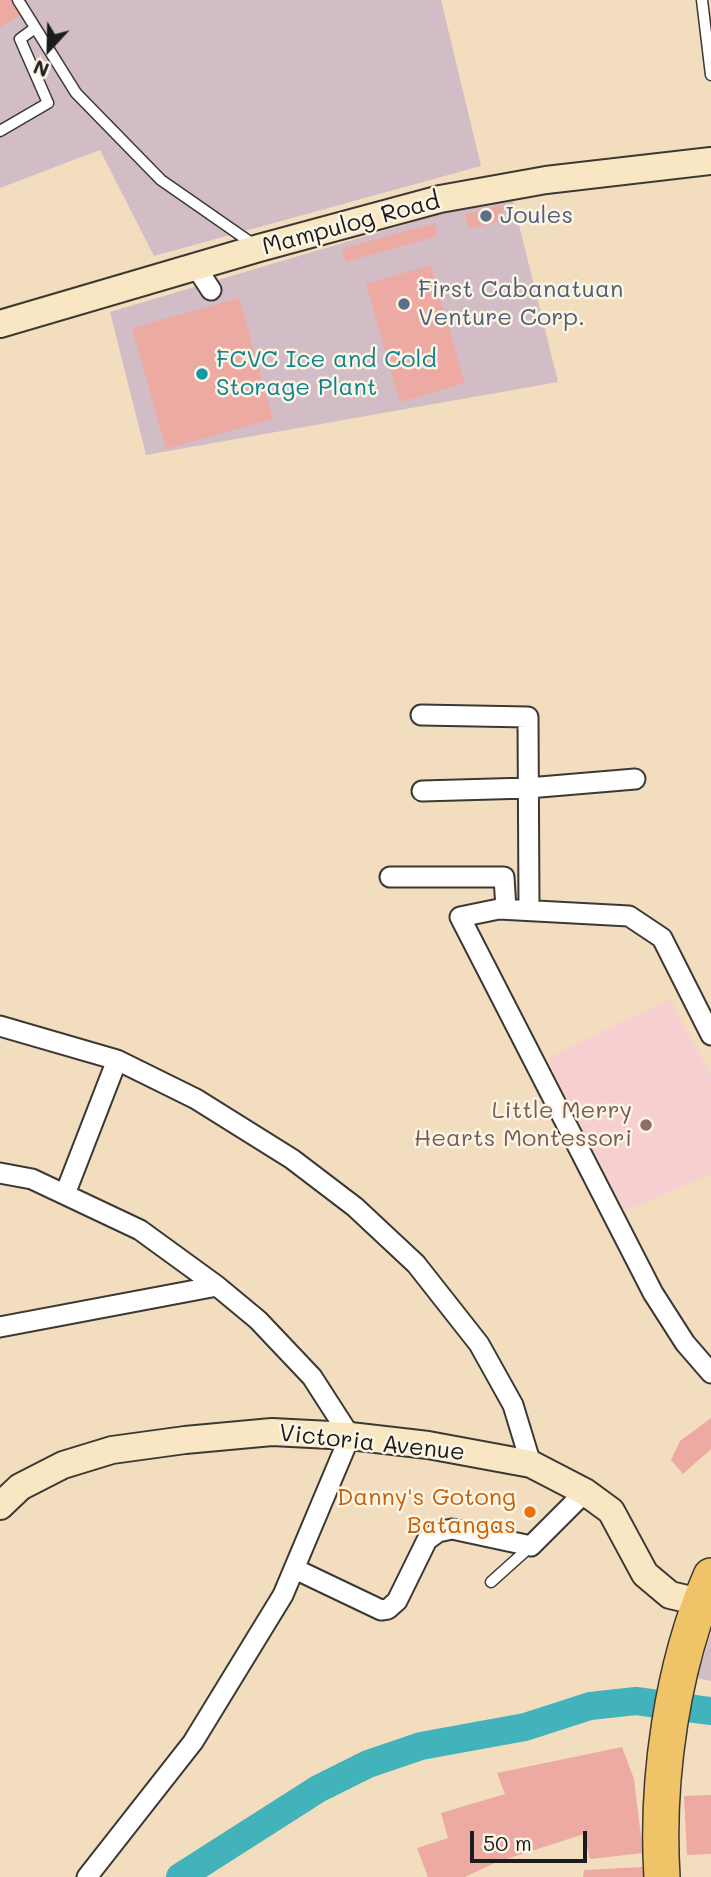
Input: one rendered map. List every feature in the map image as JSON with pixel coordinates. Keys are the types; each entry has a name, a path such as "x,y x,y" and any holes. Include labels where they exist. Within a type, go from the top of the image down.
{"highway":[{"path":"662,1877 660,1836 669,1731 680,1675 705,1589"}],"street":[{"name":"Mampulog Road","path":"0,324 260,248 457,195 546,180 711,161"},
{"path":"196,267 211,290"},
{"path":"421,715 528,717 528,909"},
{"path":"422,791 528,788 635,779"},
{"path":"390,877 504,877 506,909"},
{"path":"711,1035 662,938 629,916 506,909 460,917 653,1293 685,1343 711,1373"},
{"path":"0,1026 117,1059 196,1099 292,1159 355,1207 416,1264 479,1344 513,1405 531,1464"},
{"path":"65,1194 117,1059"},
{"path":"0,1173 32,1179 140,1230 217,1286 258,1320 312,1377 350,1436 283,1595 193,1742 87,1877"},
{"path":"0,1327 217,1286"},
{"name":"Victoria Avenue","path":"0,1506 20,1487 63,1465 112,1450 272,1432 350,1436 428,1445 531,1464 585,1492 611,1511 645,1574 670,1594 705,1589"},
{"path":"295,1569 381,1610 388,1609 397,1601 427,1539 438,1532 452,1529 531,1546 585,1492"}],"lane":[{"path":"18,0 76,93 161,180 260,248"},
{"path":"702,0 711,75"},
{"path":"0,131 48,103 20,38 35,28"},
{"path":"491,1582 531,1546"}],"shaded area":[{"path":"0,0 441,0 481,166 154,256 100,150 0,188"},
{"path":"511,193 558,382 146,455 110,312"},
{"name":"Little Merry Hearts Montessori","path":"670,999 711,1076 711,1174 625,1211 547,1058"},
{"path":"711,1633 711,1681 697,1678"}],"building":[{"path":"0,0 13,0 22,14 0,27"},
{"path":"501,205 505,220 469,229 465,214"},
{"path":"435,223 438,236 346,262 342,249"},
{"path":"431,265 465,383 400,402 366,284"},
{"name":"FCVC Ice and Cold Storage Plant","path":"239,298 273,419 166,449 132,328"},
{"path":"711,1418 711,1449 683,1474 671,1460 680,1441"},
{"path":"622,1747 634,1779 643,1853 590,1859 584,1834 497,1862 465,1877 428,1877 417,1848 448,1838 441,1813 505,1794 497,1773"},
{"path":"711,1795 711,1854 687,1855 684,1796"},
{"path":"643,1867 644,1877 583,1877 584,1870"}],"waterway":[{"path":"180,1877 318,1789 368,1764 421,1746 525,1727 590,1706 636,1701 711,1711"}],"place":[{"name":"Joules","path":"486,216"},
{"name":"First Cabanatuan Venture Corp.","path":"404,304"},
{"name":"FCVC Ice and Cold Storage Plant","path":"202,374"},
{"name":"Little Merry Hearts Montessori","path":"646,1125"},
{"name":"Danny's Gotong Batangas","path":"530,1512"}]}
